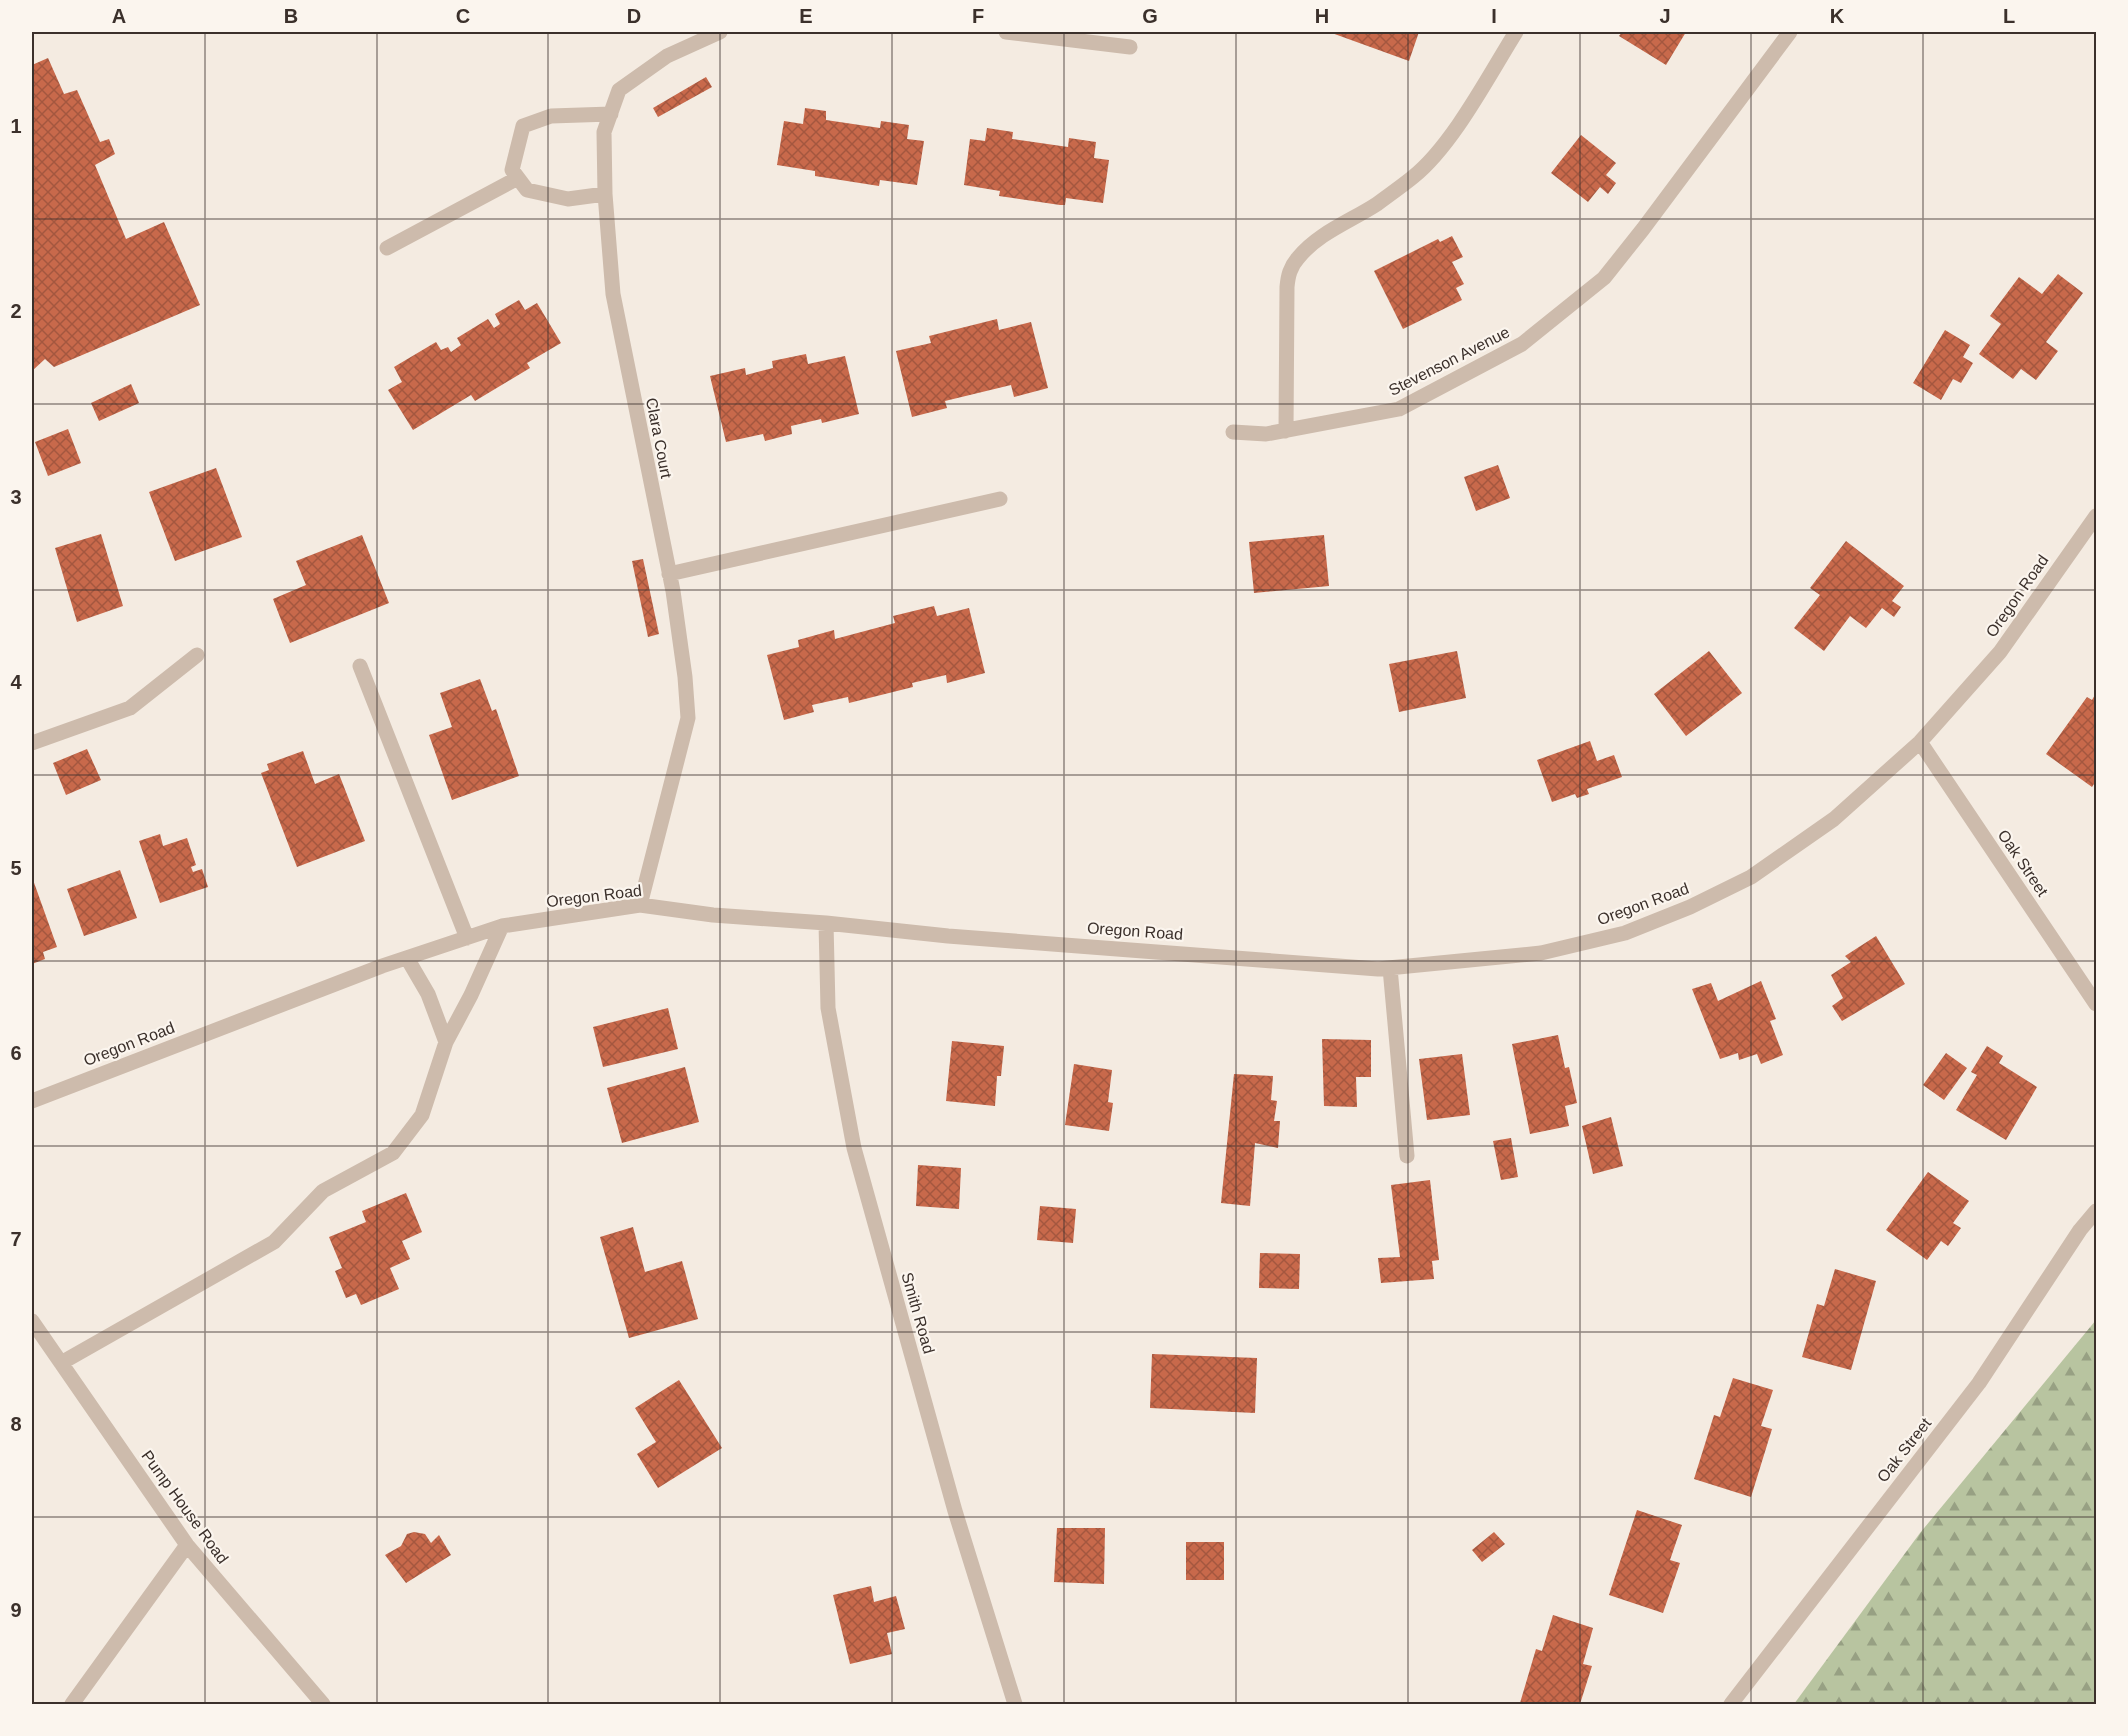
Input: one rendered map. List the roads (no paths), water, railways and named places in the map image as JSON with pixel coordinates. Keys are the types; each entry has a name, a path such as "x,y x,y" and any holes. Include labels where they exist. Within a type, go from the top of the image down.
{"street":[{"name":"Clara Court","path":"640,905 688,718 685,677 669,574 614,294 605,194 604,132 620,90 667,56 720,32"},
{"path":"1006,32 1130,47"},
{"path":"1286,431 1289,271 1298,257 1337,226 1377,204 1415,175 1443,145 1516,32"},
{"name":"Stevenson Avenue","path":"1233,432 1266,434 1399,409 1522,344 1604,278 1658,210 1790,32"},
{"path":"605,194 568,199 527,190 512,170 523,126 551,116 611,114"},
{"path":"387,248 518,178"},
{"path":"669,574 1000,499"},
{"name":"Oregon Road","path":"32,1101 407,958 502,926 640,905 713,915 826,923 948,936 1378,969 1541,953 1625,933 1689,907 1750,877 1834,819 1920,742 2000,652 2097,516"},
{"path":"32,743 130,708 197,655"},
{"path":"360,666 467,938"},
{"name":"Oak Street","path":"1920,742 2097,1004"},
{"name":"Smith Road","path":"826,923 828,1008 854,1148 955,1511 1015,1704"},
{"path":"61,1363 274,1242 323,1191 393,1153 422,1115 446,1042 471,995 502,926"},
{"path":"407,958 428,994 446,1042"},
{"path":"1390,968 1407,1156"},
{"name":"Oak Street","path":"1731,1704 1978,1383 2080,1230 2097,1211"},
{"name":"Pump House Road","path":"32,1321 187,1545 323,1704"},
{"path":"72,1704 187,1545"}]}
